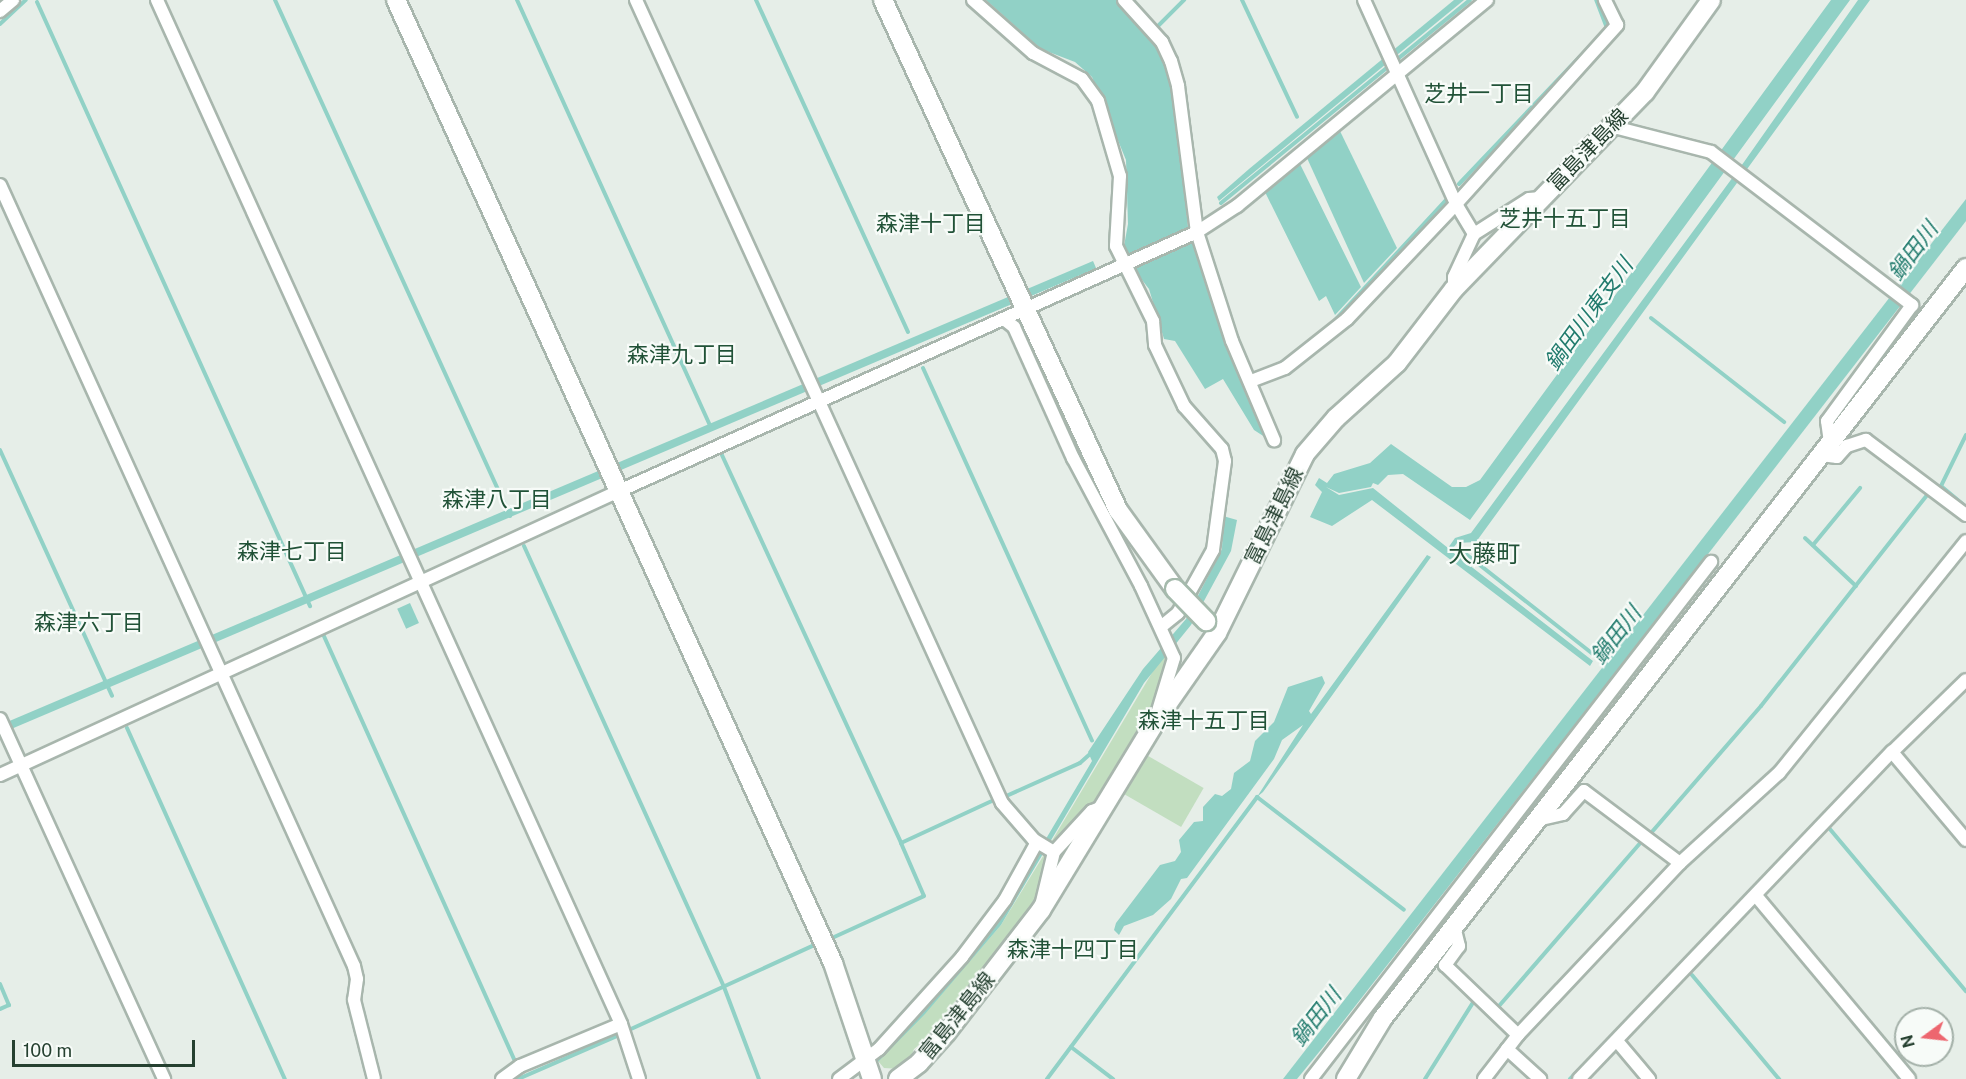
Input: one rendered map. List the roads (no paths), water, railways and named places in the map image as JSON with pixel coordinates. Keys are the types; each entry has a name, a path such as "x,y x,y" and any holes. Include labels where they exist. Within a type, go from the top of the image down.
{"street":[{"path":"0,11 13,0"},
{"path":"157,0 621,1024 639,1079"},
{"path":"396,0 833,963 868,1068"},
{"path":"636,0 1002,803 1045,846 1041,910"},
{"path":"883,0 1020,303 1118,510 1175,589 1212,627"},
{"path":"973,0 1033,53 1082,79 1098,101 1120,176 1116,246 1123,264 1137,283 1153,321 1155,345 1184,406 1222,449 1225,461 1212,550 1178,614 1164,633"},
{"path":"1124,0 1162,42 1171,61 1178,86 1197,232 1232,341 1251,381 1274,440"},
{"path":"1364,0 1456,204 1474,234"},
{"path":"0,775 220,667 417,578 615,484 816,395 1004,319 1020,303 1123,264 1197,232 1237,206 1487,0"},
{"path":"1251,381 1285,368 1347,320 1456,204 1617,25 1605,0"},
{"name":"富島津島線","path":"898,1079 919,1063 946,1033 1041,910 1212,627 1305,454 1336,418 1412,347 1454,289 1645,92 1711,0"},
{"path":"1610,126 1711,152 1912,305 1827,421 1825,449"},
{"path":"0,185 354,966 357,979 354,1000 374,1079"},
{"path":"1454,289 1454,277 1474,234 1529,199 1540,198"},
{"path":"1346,1079 1383,1018 1966,268"},
{"path":"1004,319 1014,327 1073,458 1164,633 1171,652 1173,667 1157,708 1157,719"},
{"path":"1825,449 1837,457 1847,446 1866,440 1966,515"},
{"path":"1484,1079 1518,1035 1680,863 1779,773 1966,541"},
{"path":"1311,1079 1711,562"},
{"path":"1580,1079 1757,897 1892,752 1966,680"},
{"path":"0,719 164,1079"},
{"path":"1892,752 1966,840"},
{"path":"1536,821 1563,814 1584,791 1680,863"},
{"path":"839,1079 868,1068 962,957 1045,846 1092,811 1104,806"},
{"path":"1757,897 1910,1079"},
{"path":"1454,926 1459,946 1445,965 1518,1035"},
{"path":"502,1079 520,1066 621,1024"},
{"path":"1617,1041 1649,1079"},
{"path":"1507,1049 1540,1079"}],"water":[{"path":"986,0 1116,0 1157,44 1173,87 1188,227 1271,441 1254,430 1223,379 1205,389 1175,341 1164,339 1149,289 1132,267 1124,246 1128,224 1126,160 1092,77 1075,62 1041,49"},
{"path":"1454,0 1464,0 1219,201 1217,197 1249,169"},
{"path":"1831,0 1850,0 1470,520 1403,474 1388,475 1378,485 1373,483 1371,487 1339,493 1326,487 1339,495 1373,488 1448,548 1455,538 1471,533 1744,162 1858,0 1870,0 1476,542 1457,543 1451,551 1593,661 1590,666 1372,500 1332,526 1310,517 1322,492 1315,485 1319,478 1327,483 1334,474 1370,463 1391,444 1452,487 1466,487 1480,480"},
{"path":"1339,129 1397,248 1364,283 1307,158"},
{"path":"1299,162 1361,287 1335,315 1326,296 1319,301 1265,192"},
{"path":"1966,199 1966,221 1705,558 1324,1046 1297,1079 1283,1079"},
{"path":"1093,261 1096,268 0,734 0,725"},
{"path":"1223,516 1237,520 1231,551 1191,625 1144,683 1001,925 925,1014 874,1066 852,1079 845,1079 998,920 1092,761 1088,752 1143,669 1186,619 1222,549"},
{"path":"1427,555 1431,557 1263,792 1257,797 1303,725 1282,740 1274,759 1187,878 1181,879 1171,899 1153,915 1124,926 1119,935 1114,930 1116,923 1160,865 1175,861 1181,852 1179,840 1194,822 1203,821 1203,807 1215,794 1222,796 1231,789 1234,773 1250,761 1255,741 1274,722 1288,687 1322,676 1325,683 1309,711 1311,714"},
{"path":"410,603 419,623 406,629 397,609"}],"waterway":[{"path":"0,24 26,0"},
{"path":"275,0 510,516"},
{"path":"517,0 710,425"},
{"path":"756,0 908,332"},
{"path":"1158,26 1184,0"},
{"path":"1242,0 1297,117"},
{"path":"1221,203 1470,0"},
{"path":"1459,184 1607,28 1596,0"},
{"path":"37,2 310,606"},
{"path":"1335,320 1446,200"},
{"path":"1651,318 1784,422"},
{"path":"923,368 1092,740"},
{"path":"1966,435 1941,486 1966,507"},
{"path":"0,450 112,696"},
{"path":"721,453 901,843"},
{"path":"1813,545 1860,488"},
{"path":"1651,833 1761,706 1927,495"},
{"path":"1805,538 1856,586"},
{"path":"524,546 724,987 759,1079"},
{"name":"鍋田川","path":"1462,551 1598,658"},
{"path":"323,634 516,1063"},
{"path":"127,728 285,1079"},
{"path":"1004,797 1080,763 1091,753"},
{"path":"1047,1079 1257,797 1404,910"},
{"path":"832,938 924,896 901,843 992,801"},
{"path":"1829,828 1966,991"},
{"path":"1499,1006 1643,840"},
{"path":"631,1029 817,944"},
{"path":"1692,975 1779,1079"},
{"path":"0,984 9,1005 0,1009"},
{"path":"1425,1079 1474,1001"},
{"path":"518,1079 619,1035"},
{"path":"1071,1047 1113,1079"},
{"path":"1570,1079 1591,1058"}],"district":[{"name":"芝井一丁目","path":"1479,94"},
{"name":"芝井十五丁目","path":"1565,219"},
{"name":"森津十丁目","path":"931,224"},
{"name":"森津九丁目","path":"682,355"},
{"name":"森津八丁目","path":"497,500"},
{"name":"森津七丁目","path":"292,552"},
{"name":"大藤町","path":"1484,554"},
{"name":"森津六丁目","path":"89,623"},
{"name":"森津十五丁目","path":"1204,721"},
{"name":"森津十四丁目","path":"1073,950"}],"water label":[{"name":"鍋田川東支川","path":"1589,314"}]}
